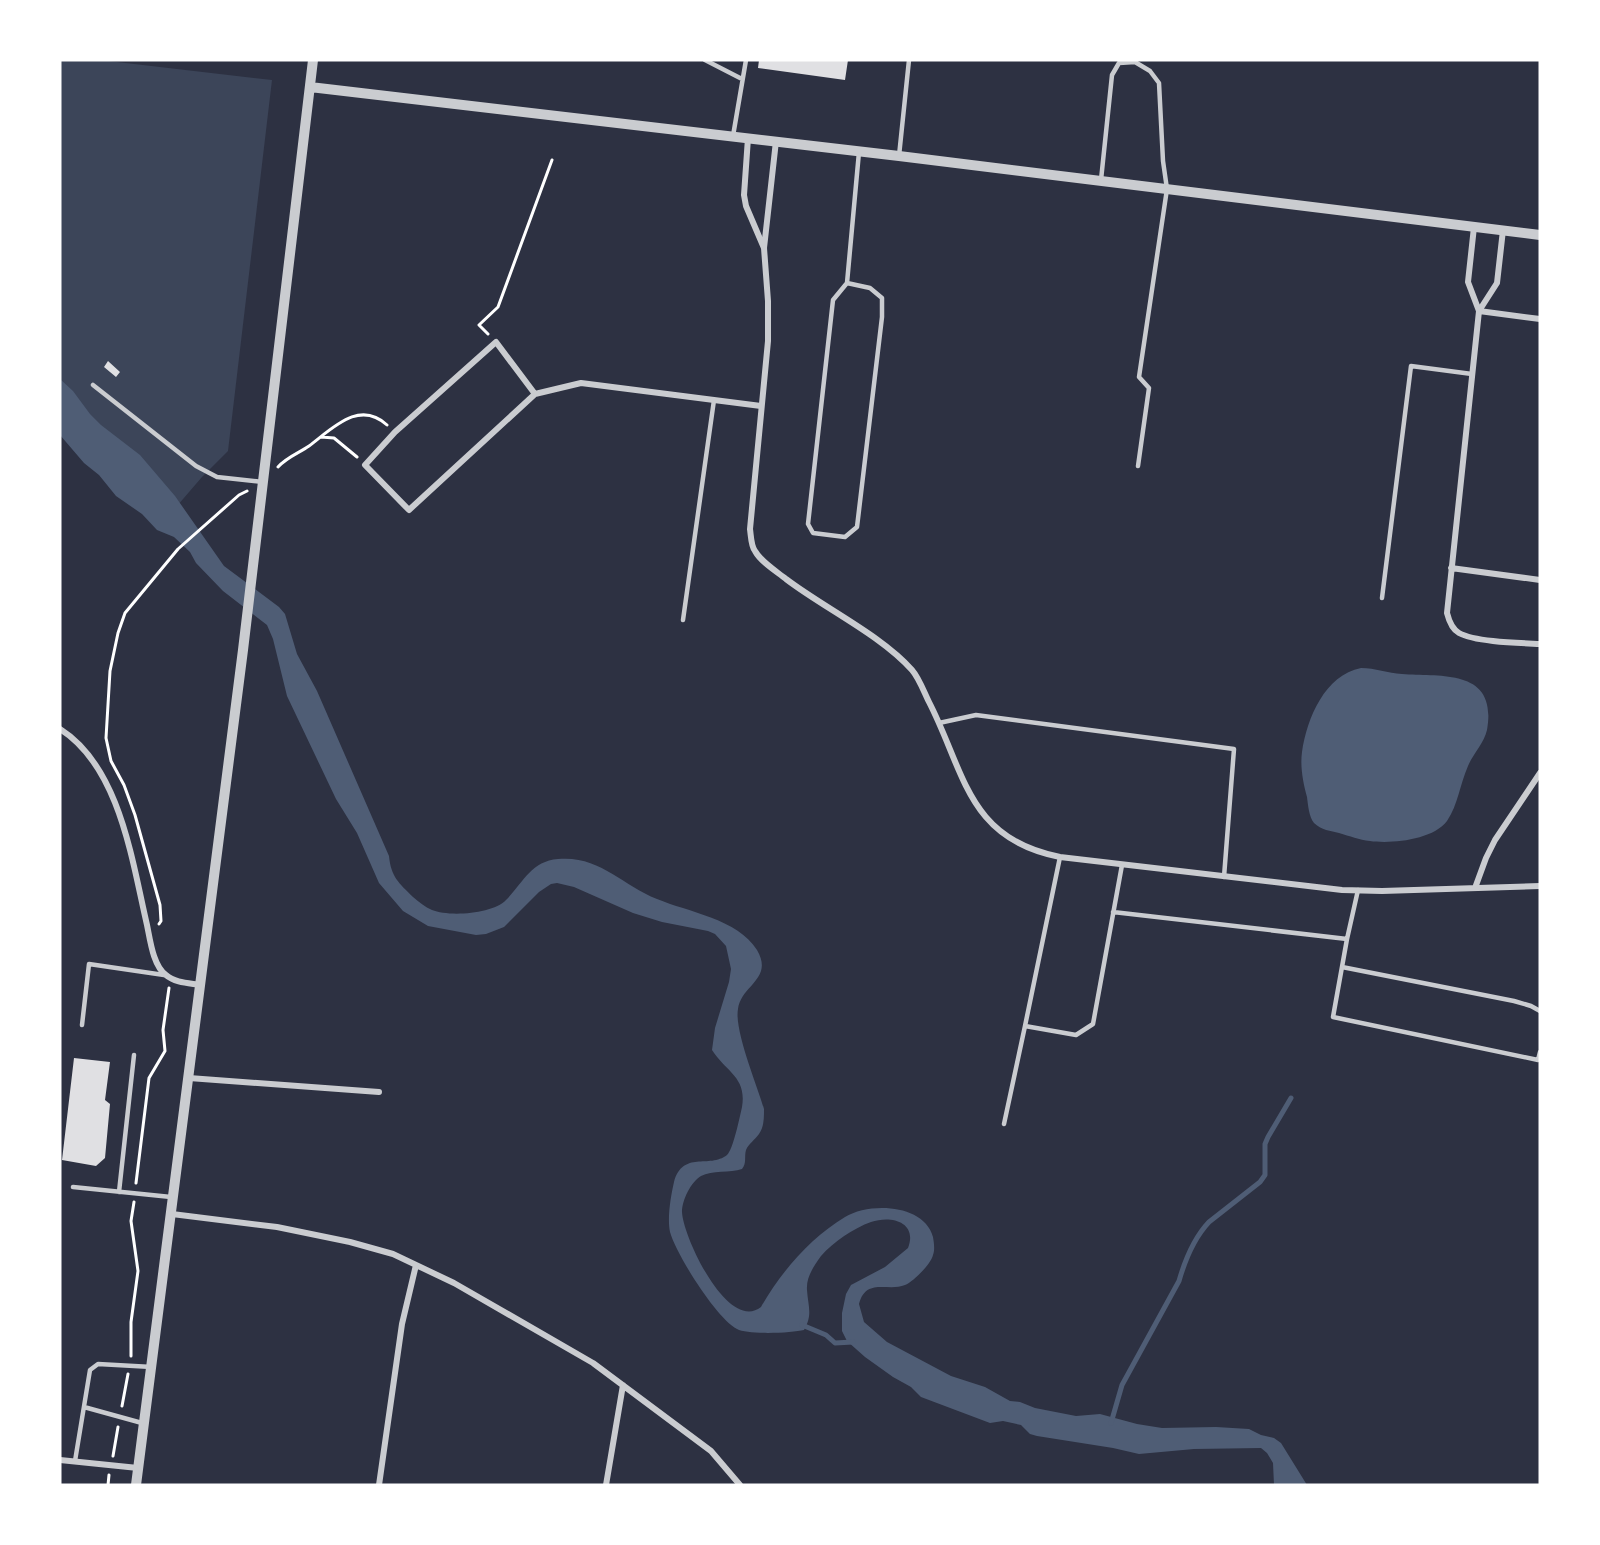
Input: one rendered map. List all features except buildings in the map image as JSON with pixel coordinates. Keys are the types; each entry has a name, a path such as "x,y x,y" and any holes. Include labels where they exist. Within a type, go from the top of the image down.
{"street":[{"path":"136,1485 248,615 313,60"},
{"path":"310,87 777,141 1540,235"},
{"path":"748,138 744,195 746,206 764,248"},
{"path":"777,141 764,248 768,341 750,529 754,551 803,592 867,633 913,671 939,723 951,757 970,795 987,819 1012,842 1059,858 1358,890 1540,886"},
{"path":"1474,227 1468,282 1479,311"},
{"path":"1503,230 1497,283 1479,311 1447,614 1450,624 1460,633 1481,639 1540,644"},
{"path":"1479,311 1540,319"},
{"path":"535,394 496,342 395,432 365,465 409,510 535,394 581,383 761,406"},
{"path":"1451,568 1540,580"},
{"path":"60,729 72,737 95,762 116,804 133,864 152,953 168,976 178,981 201,985"},
{"path":"1475,888 1495,840 1540,773"},
{"path":"189,1078 379,1092"},
{"path":"172,1214 277,1227 351,1242 393,1254 416,1264 454,1283 593,1363 711,1451 740,1485"},
{"path":"379,1485 402,1324 416,1264"},
{"path":"606,1485 623,1385"},
{"path":"60,1460 138,1468"}],"lane":[{"path":"705,60 742,79"},
{"path":"733,136 746,60"},
{"path":"898,156 909,60"},
{"path":"1101,180 1112,75 1119,63 1135,62 1150,71 1160,83 1163,161 1167,189 1139,377 1149,388 1138,466"},
{"path":"847,283 870,288 882,298 882,317 856,527 845,537 813,533 808,524 834,300 847,283 859,152"},
{"path":"1382,598 1411,366 1472,374"},
{"path":"93,385 196,466 217,477 263,482"},
{"path":"683,620 714,400"},
{"path":"939,723 976,715 1234,749 1224,876"},
{"path":"1004,1124 1059,858"},
{"path":"1024,1026 1076,1035 1093,1023 1122,865"},
{"path":"1358,890 1333,1017 1538,1060 1540,1052"},
{"path":"1113,912 1347,939"},
{"path":"82,1025 89,964 168,976"},
{"path":"1342,968 1514,1001 1531,1005 1540,1011"},
{"path":"119,1192 134,1055"},
{"path":"73,1187 174,1197"},
{"path":"75,1461 90,1370 98,1364 152,1367"},
{"path":"84,1407 144,1423"}],"path":[{"path":"496,342 479,325 498,307 552,160"},
{"path":"148,932 161,921 160,905 135,815 124,785 111,761 106,738 110,671 125,613 178,549 239,495 263,482 284,460 300,452 345,419 357,415 379,418 395,432"},
{"path":"321,437 334,438 365,465"},
{"path":"108,1485 119,1417 127,1386 131,1352 131,1322 138,1271 131,1221 149,1078 165,1051 163,1030 168,976"}],"shaded area":[{"path":"60,60 100,60 272,80 228,451 177,506 60,424"},
{"path":"60,379 101,425 140,455 175,496 224,566 285,614 297,654 317,691 389,856 394,875 415,899 429,909 440,912 459,914 481,911 500,905 534,868 541,864 558,859 573,859 598,866 644,893 712,918 749,939 757,950 762,968 740,1001 738,1018 743,1044 764,1109 763,1125 746,1150 744,1167 701,1176 688,1192 682,1212 690,1241 699,1260 722,1295 735,1307 748,1311 761,1307 778,1281 808,1245 845,1217 868,1209 895,1209 908,1212 928,1226 934,1242 932,1259 905,1285 872,1288 862,1296 859,1304 864,1322 887,1342 951,1376 985,1387 1010,1401 1035,1408 1076,1416 1100,1414 1162,1428 1249,1429 1281,1443 1307,1485 1274,1485 1273,1463 1261,1448 1194,1449 1139,1454 1037,1436 1030,1434 1021,1425 1003,1421 990,1423 921,1397 911,1387 865,1357 847,1341 842,1331 842,1313 846,1294 851,1285 885,1267 908,1248 909,1232 901,1223 894,1220 879,1220 858,1228 821,1256 808,1281 809,1315 804,1330 760,1333 743,1331 728,1323 688,1269 670,1232 669,1220 674,1182 678,1172 690,1163 712,1161 727,1155 734,1140 742,1107 743,1097 738,1082 712,1050 715,1028 731,969 726,946 715,934 708,931 662,922 633,913 574,887 557,883 539,892 504,927 486,934 476,935 428,926 403,911 379,883 357,833 336,799 287,696 273,639 267,625 223,591 174,537 157,530 142,514 116,496 60,435"},
{"path":"1361,668 1463,680 1475,686 1484,696 1488,710 1486,735 1468,766 1451,815 1441,827 1432,833 1400,841 1370,841 1323,829 1311,818 1301,763 1308,726 1320,700 1337,679"}],"waterway":[{"path":"1111,1423 1122,1385 1179,1281 1194,1242 1209,1222 1260,1182 1265,1175 1265,1144 1291,1098"},
{"path":"802,1325 826,1335 835,1343 853,1342"}]}
